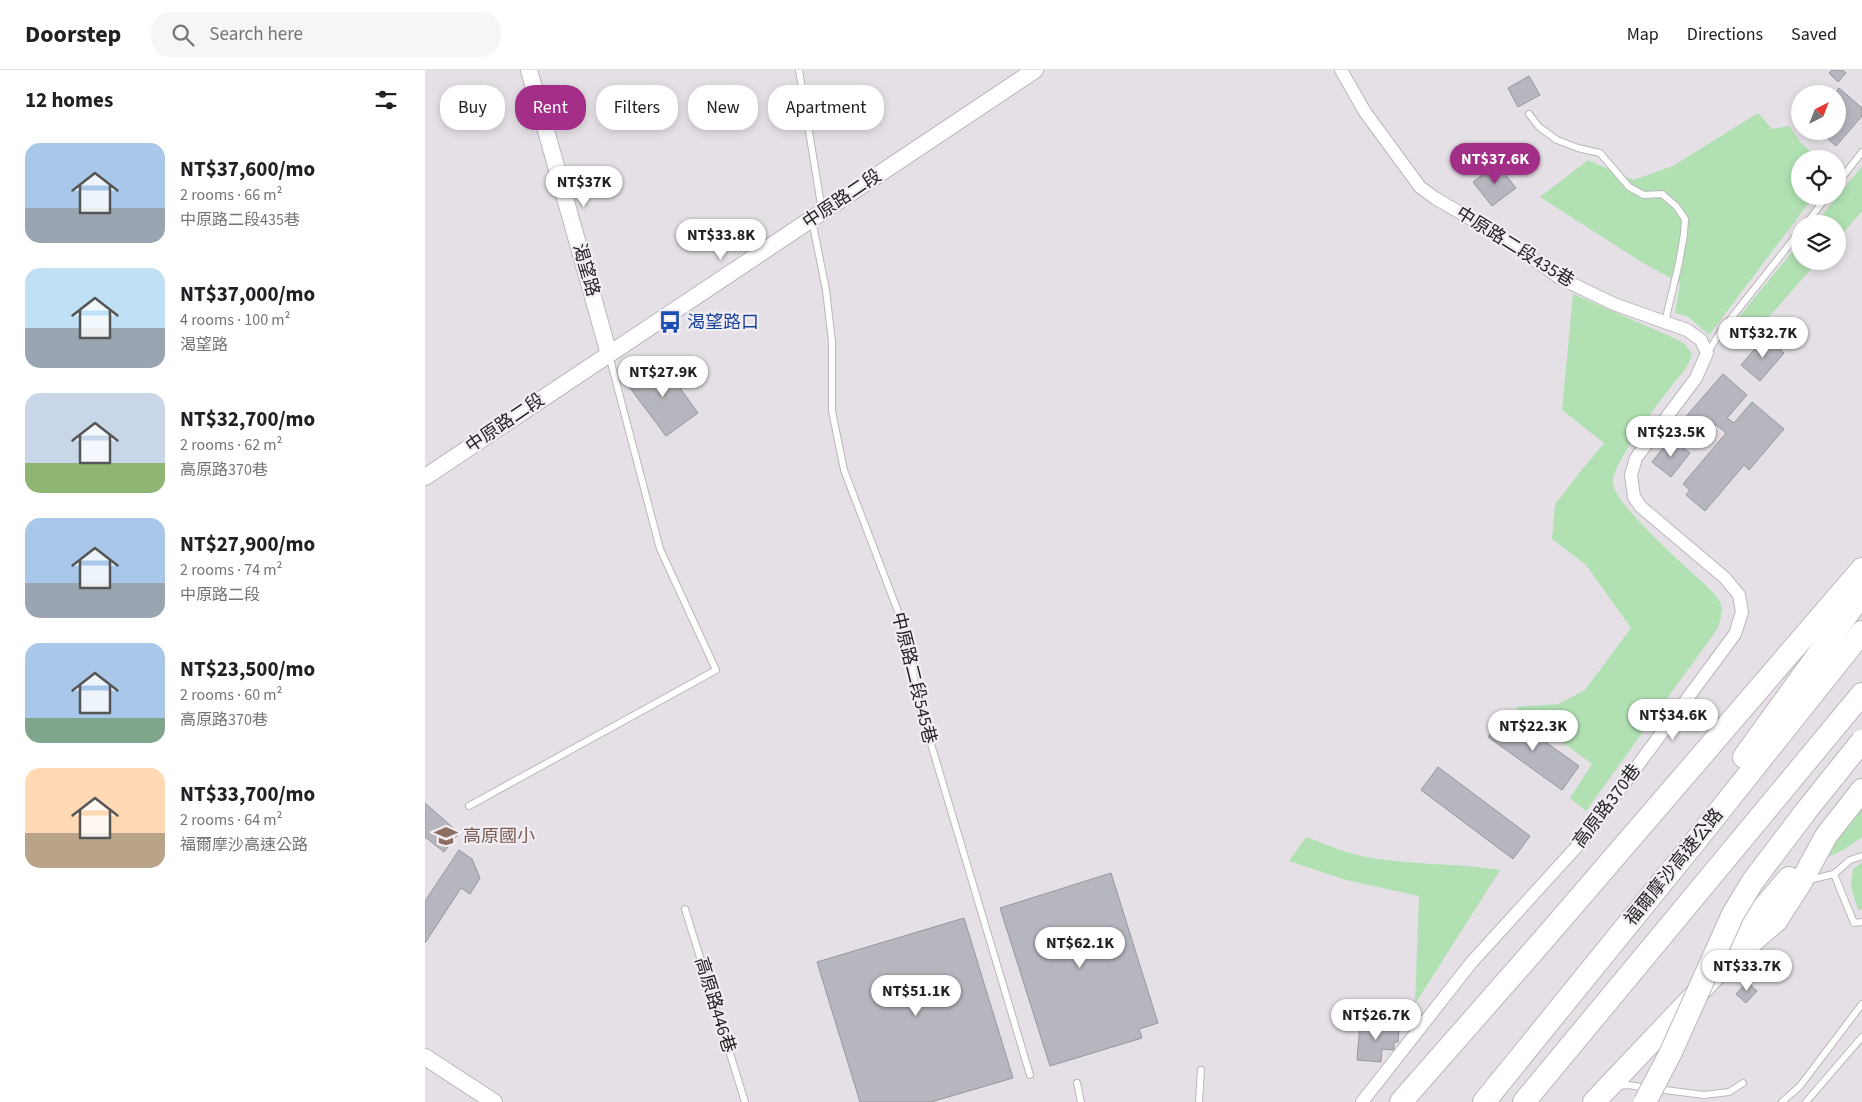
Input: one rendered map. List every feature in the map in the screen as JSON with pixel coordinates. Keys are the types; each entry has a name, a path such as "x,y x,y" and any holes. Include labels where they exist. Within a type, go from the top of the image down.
{"highway":[{"path":"1401,1102 1862,569"},
{"path":"1698,838 1736,769 1862,594"},
{"name":"福爾摩沙高速公路","path":"1484,1102 1862,632"},
{"name":"福爾摩沙高速公路","path":"1524,1102 1862,694"},
{"path":"1653,1096 1733,914 1753,881 1862,741"},
{"path":"1668,1026 1721,968 1776,921 1801,882 1826,836 1862,790"},
{"path":"1601,1094 1649,1058 1668,1026 1726,952 1787,881 1814,841 1843,813"}],"street":[{"name":"渴望路","path":"529,70 609,354"},
{"name":"中原路二段","path":"425,477 1035,70"},
{"name":"中原路二段435巷","path":"1341,70 1365,112 1420,187 1435,198 1505,239 1560,278 1614,304 1687,330 1701,340 1707,354"},
{"name":"高原路370巷","path":"1362,1102 1471,963 1581,842 1735,634 1741,612 1739,596 1725,578 1641,507 1634,497 1631,475 1636,458 1696,378 1707,354"},
{"path":"425,1057 494,1102"}],"lane":[{"name":"中原路二段545巷","path":"799,70 832,342 832,411 844,470 907,635 917,697 1030,1074"},
{"path":"1529,114 1539,127 1557,140 1577,148 1600,153 1629,187 1644,195 1662,194 1676,206 1685,219 1685,234 1665,322"},
{"path":"1846,172 1862,152"},
{"path":"1707,354 1721,331 1791,242"},
{"path":"469,806 716,670 660,549 609,354"},
{"path":"1801,882 1834,874 1850,860 1862,856"},
{"path":"1834,874 1854,923 1862,922"},
{"name":"高原路446巷","path":"685,908 745,1102"},
{"path":"1782,1102 1801,1086 1862,1004"},
{"path":"1806,1102 1862,1037"},
{"path":"1649,1058 1653,1096"},
{"path":"1199,1102 1201,1070"},
{"path":"1077,1083 1081,1102"},
{"path":"1601,1094 1628,1085 1653,1096 1705,1095 1729,1092 1743,1083"}],"green space":[{"path":"1758,113 1772,129 1789,126 1791,129 1791,140 1799,140 1808,150 1791,150 1791,205 1807,205 1800,215 1791,215 1791,226 1709,335 1687,316 1675,313 1680,283 1643,263 1540,197 1588,160 1633,180 1673,166"},
{"path":"1862,166 1862,211 1846,230 1846,215 1822,215 1830,205 1846,205 1846,186"},
{"path":"1791,253 1791,270 1810,270 1753,335 1734,323"},
{"path":"1573,294 1674,338 1685,344 1692,354 1686,368 1673,383 1626,450 1614,476 1613,485 1616,493 1633,515 1713,593 1720,602 1722,609 1718,628 1586,811 1570,798 1592,764 1515,707 1558,704 1585,690 1631,628 1586,565 1552,539 1555,504 1604,443 1562,410"},
{"path":"1862,799 1862,837 1845,849 1826,858"},
{"path":"1306,837 1357,855 1393,861 1500,870 1415,1004 1419,896 1346,880 1289,861"},
{"path":"1862,862 1862,909 1858,910 1851,887 1853,869"}],"building":[{"path":"1832,70 1843,70 1846,73 1838,82 1829,73"},
{"path":"1529,76 1540,95 1518,107 1508,88"},
{"path":"1846,94 1862,108 1862,116 1846,134"},
{"path":"1829,140 1841,140 1836,146"},
{"path":"1497,164 1516,188 1492,206 1473,182"},
{"path":"1765,337 1784,353 1760,381 1741,365"},
{"path":"660,360 698,413 666,436 627,384"},
{"path":"1723,374 1747,395 1727,418 1734,423 1752,402 1784,429 1749,470 1744,465 1705,511 1686,495 1690,490 1683,484 1726,433 1715,424 1704,437 1683,420"},
{"path":"1671,438 1690,453 1671,477 1652,462"},
{"path":"1505,713 1579,766 1562,790 1488,737"},
{"path":"1438,767 1530,836 1513,859 1421,790"},
{"path":"425,803 459,833 444,852 425,837"},
{"path":"459,850 472,859 480,878 470,894 461,888 425,943 425,901"},
{"path":"1111,873 1158,1023 1139,1029 1142,1038 1050,1066 1000,908"},
{"path":"964,918 1013,1078 931,1102 860,1102 817,962"},
{"path":"1747,982 1757,991 1746,1003 1736,994"},
{"path":"1360,1023 1399,1026 1398,1042 1394,1042 1394,1050 1382,1049 1381,1062 1357,1060"}],"place":[{"name":"渴望路口","path":"670,322"},
{"name":"高原國小","path":"446,836"}]}
